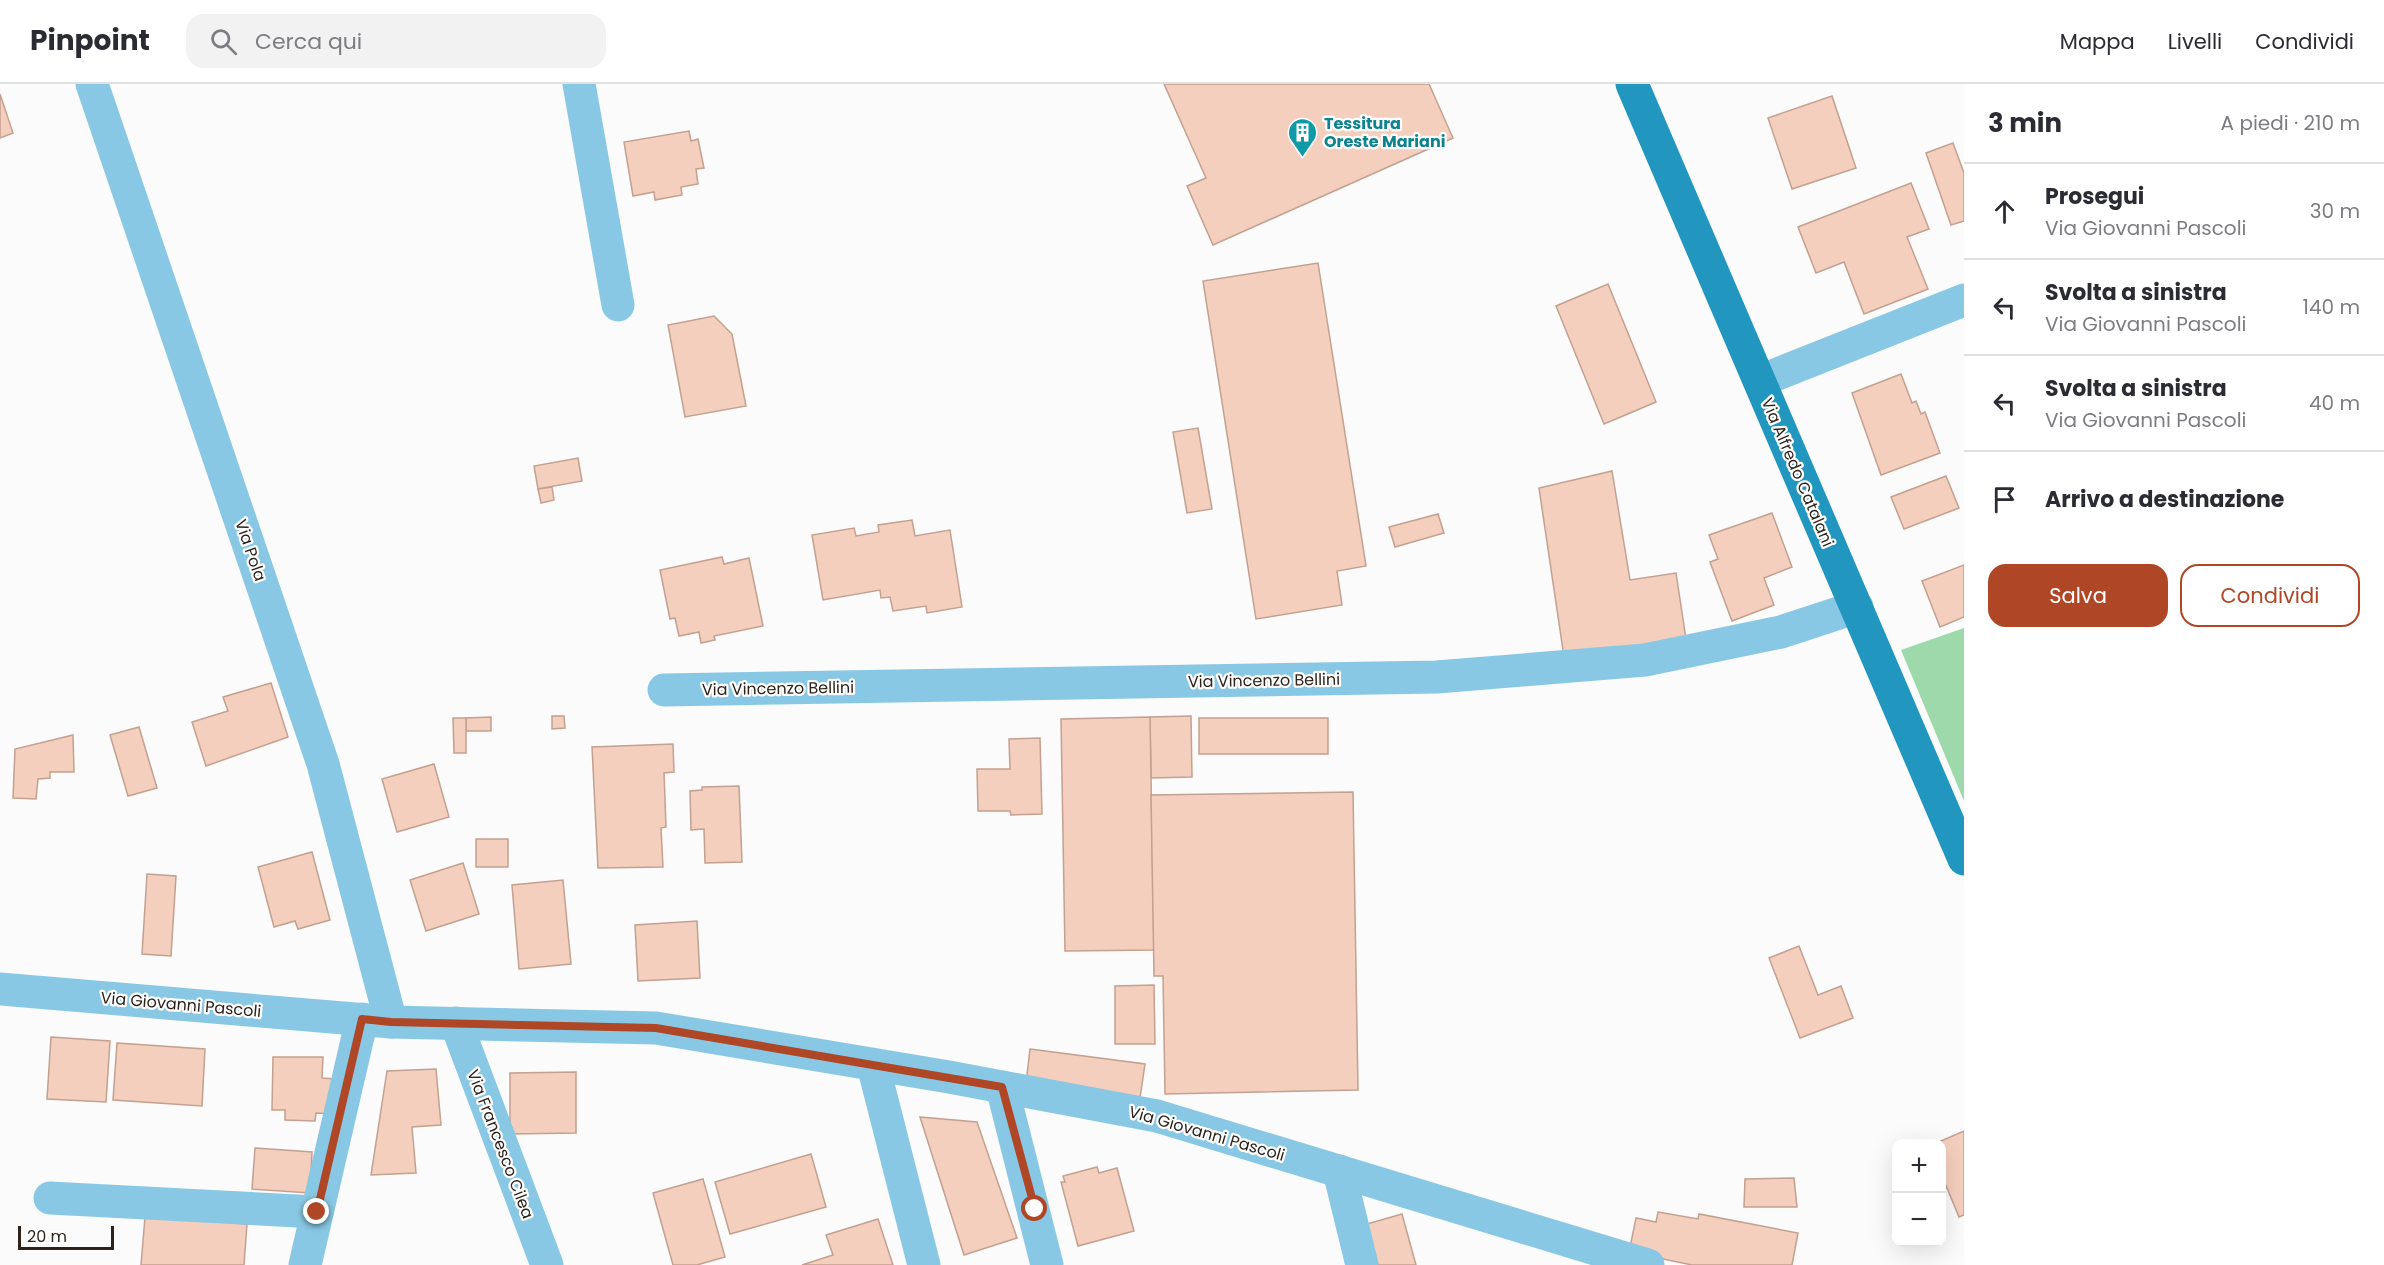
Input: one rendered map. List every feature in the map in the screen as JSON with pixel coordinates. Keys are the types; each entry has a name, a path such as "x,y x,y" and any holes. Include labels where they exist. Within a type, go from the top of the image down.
{"main road":[{"name":"Via Alfredo Catalani","path":"1632,84 1964,859"}],"street":[{"name":"Via Pola","path":"92,84 323,764 376,1021"},
{"path":"579,84 618,305"},
{"path":"1760,381 1964,300"},
{"name":"Via Vincenzo Bellini","path":"664,690 1437,677 1645,660 1781,632 1857,607"},
{"name":"Via Giovanni Pascoli","path":"0,989 376,1021 656,1028 1157,1116 1647,1265"},
{"path":"304,1265 317,1212 376,1021"},
{"name":"Via Francesco Cilea","path":"456,1023 547,1265"},
{"path":"873,1065 924,1265"},
{"path":"1002,1087 1047,1265"},
{"path":"1339,1171 1362,1265"},
{"path":"50,1198 317,1212"}],"green space":[{"path":"1964,628 1964,801 1901,650"}],"building":[{"name":"Tessitura Oreste Mariani","path":"1164,84 1429,84 1453,138 1213,245 1187,186 1206,178"},
{"path":"0,94 13,133 0,138"},
{"path":"1832,96 1856,168 1792,189 1768,118"},
{"path":"689,131 691,141 698,139 704,168 696,169 698,184 681,187 682,195 655,200 654,192 633,196 624,142"},
{"path":"1953,143 1964,173 1964,221 1951,225 1926,153"},
{"path":"1911,183 1929,229 1907,237 1928,289 1864,314 1844,262 1816,273 1798,227"},
{"path":"1318,263 1366,566 1337,571 1342,605 1256,619 1203,281"},
{"path":"1608,284 1656,402 1604,424 1556,306"},
{"path":"714,316 732,334 746,406 685,417 668,325"},
{"path":"1901,374 1912,403 1916,401 1921,414 1925,412 1940,453 1881,475 1852,393"},
{"path":"1198,428 1212,509 1187,513 1173,432"},
{"path":"578,458 582,481 538,489 534,466"},
{"path":"1612,471 1630,580 1676,573 1686,639 1564,657 1539,488"},
{"path":"1946,476 1959,508 1904,529 1891,497"},
{"path":"552,487 554,500 541,503 538,489"},
{"path":"1772,513 1792,567 1764,578 1774,605 1732,621 1710,562 1718,559 1709,535"},
{"path":"1438,514 1444,533 1395,547 1389,527"},
{"path":"912,520 915,536 950,530 962,607 927,613 926,606 893,611 890,597 881,598 880,590 823,600 812,535 854,528 856,536 879,532 878,525"},
{"path":"722,557 724,564 749,558 763,626 714,636 715,640 701,643 699,632 679,636 675,618 670,619 660,570"},
{"path":"1964,565 1964,617 1940,627 1922,581"},
{"path":"271,683 288,737 206,766 192,722 228,711 223,697"},
{"path":"552,716 564,716 565,728 552,729"},
{"path":"1191,716 1192,777 1151,778 1150,717"},
{"path":"491,717 491,731 466,731 466,718"},
{"path":"1150,717 1154,950 1065,951 1061,719"},
{"path":"453,718 466,718 466,753 454,753"},
{"path":"1199,718 1328,718 1328,754 1199,754"},
{"path":"139,727 157,788 128,796 110,735"},
{"path":"73,735 74,772 50,772 50,778 38,779 36,799 13,798 15,749"},
{"path":"1040,738 1042,814 1011,815 1010,811 978,811 977,769 1010,769 1009,739"},
{"path":"673,744 674,772 664,773 666,827 661,828 663,867 598,868 592,747"},
{"path":"434,764 449,817 397,832 382,779"},
{"path":"739,786 742,862 705,863 704,829 691,830 690,791 702,790 702,787"},
{"path":"1353,792 1358,1090 1165,1094 1163,976 1154,976 1151,795"},
{"path":"476,839 508,839 508,867 476,867"},
{"path":"312,852 330,920 298,929 295,921 274,927 258,867"},
{"path":"463,863 479,914 426,931 410,880"},
{"path":"147,874 176,876 171,956 142,954"},
{"path":"563,880 571,964 519,969 512,885"},
{"path":"697,921 700,978 638,981 635,925"},
{"path":"1799,946 1818,995 1841,986 1853,1018 1800,1038 1769,958"},
{"path":"1154,985 1155,1044 1115,1044 1115,986"},
{"path":"51,1037 110,1041 106,1102 47,1099"},
{"path":"117,1043 205,1049 202,1106 113,1100"},
{"path":"1030,1049 1145,1064 1140,1098 1026,1083"},
{"path":"273,1057 323,1057 322,1078 336,1079 336,1114 316,1113 315,1121 285,1120 285,1110 272,1110"},
{"path":"436,1069 441,1125 412,1127 416,1173 371,1175 387,1071"},
{"path":"576,1072 576,1133 510,1134 510,1073"},
{"path":"920,1117 977,1122 1017,1238 964,1255"},
{"path":"1964,1131 1964,1215 1959,1217 1946,1186 1946,1139"},
{"path":"255,1148 312,1152 310,1193 252,1189"},
{"path":"811,1154 826,1207 730,1234 715,1182"},
{"path":"1097,1167 1099,1173 1117,1168 1134,1231 1078,1246 1061,1182 1065,1182 1063,1176"},
{"path":"1794,1178 1797,1207 1744,1207 1745,1179"},
{"path":"703,1179 725,1257 697,1265 673,1265 653,1193"},
{"path":"1658,1212 1698,1219 1699,1214 1798,1233 1792,1265 1692,1265 1629,1252 1636,1218 1656,1222"},
{"path":"1402,1214 1416,1265 1378,1265 1367,1224"},
{"path":"145,1217 247,1224 244,1265 141,1265"},
{"path":"878,1219 893,1265 802,1265 833,1255 826,1235"}],"place":[{"name":"Tessitura Oreste Mariani","path":"1303,158"}],"route":[{"path":"317,1212 362,1019 391,1022 656,1028 1002,1087 1035,1209"}]}
